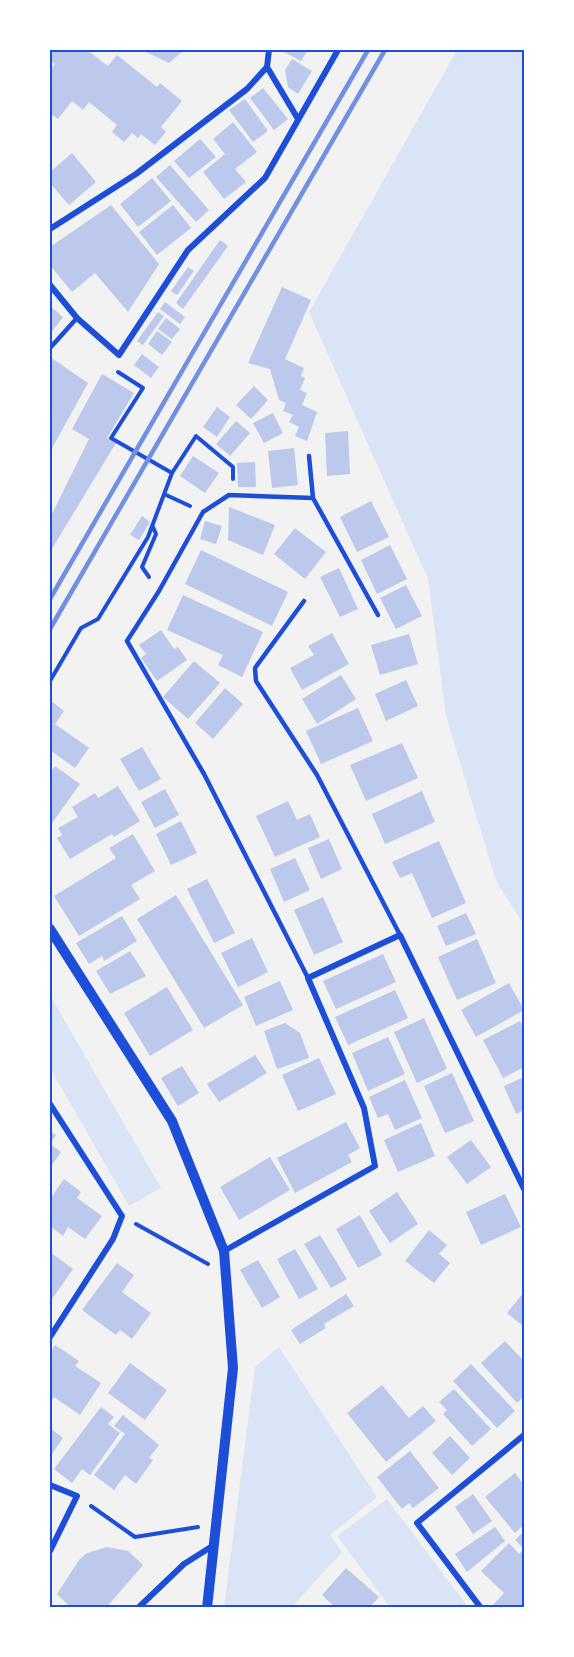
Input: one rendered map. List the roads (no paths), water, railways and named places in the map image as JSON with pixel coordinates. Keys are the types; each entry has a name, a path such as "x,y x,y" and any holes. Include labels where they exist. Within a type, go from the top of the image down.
{"street":[{"path":"50,229 136,174 247,89 267,67 269,50"},
{"path":"50,285 77,318 118,356 188,250 265,178 338,50"},
{"path":"267,67 298,118"},
{"path":"50,928 172,1121 224,1251 233,1368 207,1608"},
{"path":"224,1251 375,1166 364,1108 308,978 400,934 525,1189"},
{"path":"50,1104 122,1216 113,1239 50,1338"},
{"path":"481,1608 417,1523 525,1435"},
{"path":"50,1485 77,1496 50,1551"},
{"path":"138,1608 184,1564 214,1545"}],"lane":[{"path":"50,348 77,318"},
{"path":"309,456 313,498 378,615"},
{"path":"308,978 204,774 127,641 159,591 203,512 229,495 313,498"},
{"path":"304,601 255,668 256,681 317,775 400,934"}],"railway":[{"path":"50,599 368,50"},
{"path":"50,629 385,50"}]}
